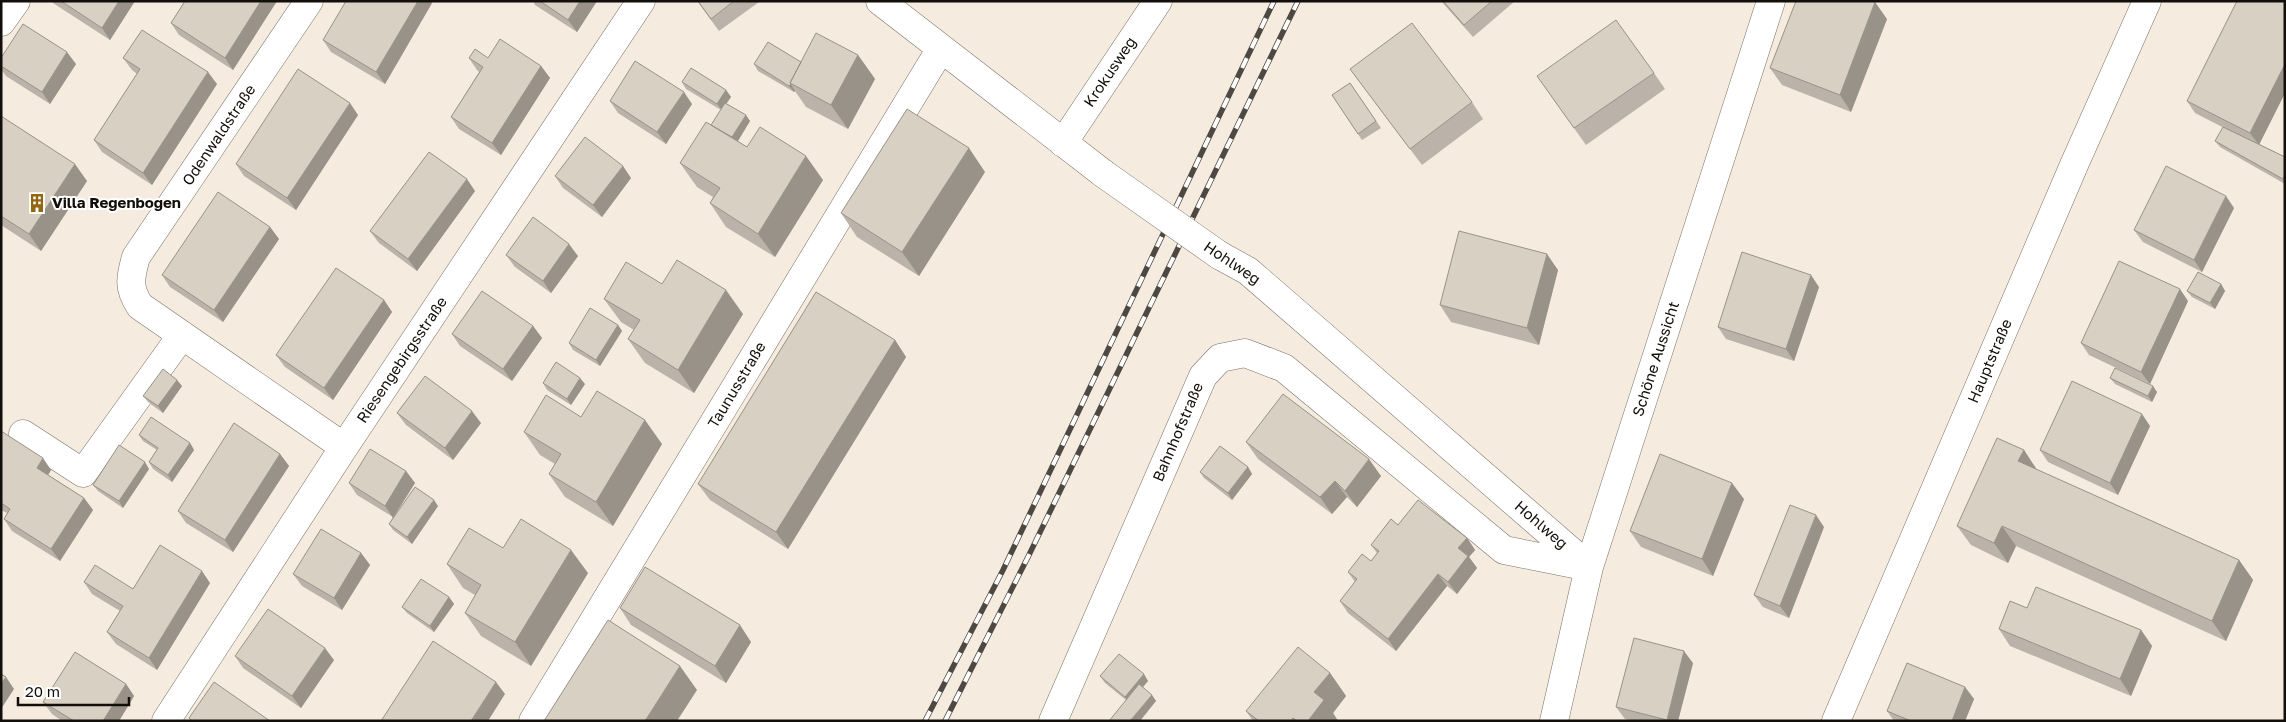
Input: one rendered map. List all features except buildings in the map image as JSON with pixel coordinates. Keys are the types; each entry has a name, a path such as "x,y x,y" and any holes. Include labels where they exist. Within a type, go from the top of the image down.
{"street":[{"path":"1,22 16,1"},
{"name":"Odenwaldstraße","path":"310,1 136,258 131,274 131,293 140,306 344,447"},
{"name":"Riesengebirgsstraße","path":"166,721 344,447 642,1"},
{"name":"Hohlweg","path":"880,1 940,50 1104,174 1219,255 1248,271 1589,567"},
{"name":"Krokusweg","path":"1063,142 1158,1"},
{"name":"Schöne Aussicht","path":"1554,721 1589,567 1771,1"},
{"name":"Hauptstraße","path":"1836,721 2074,165 2147,1"},
{"name":"Taunusstraße","path":"533,721 940,50"},
{"path":"23,434 83,472 182,335"},
{"name":"Bahnhofstraße","path":"1053,721 1203,376 1220,358 1245,353 1284,368 1504,550 1589,567"}],"railway":[{"path":"925,721 1003,570 1274,1"},
{"path":"945,721 1028,557 1298,1"}],"place":[{"name":"Villa Regenbogen","path":"37,203"}]}
